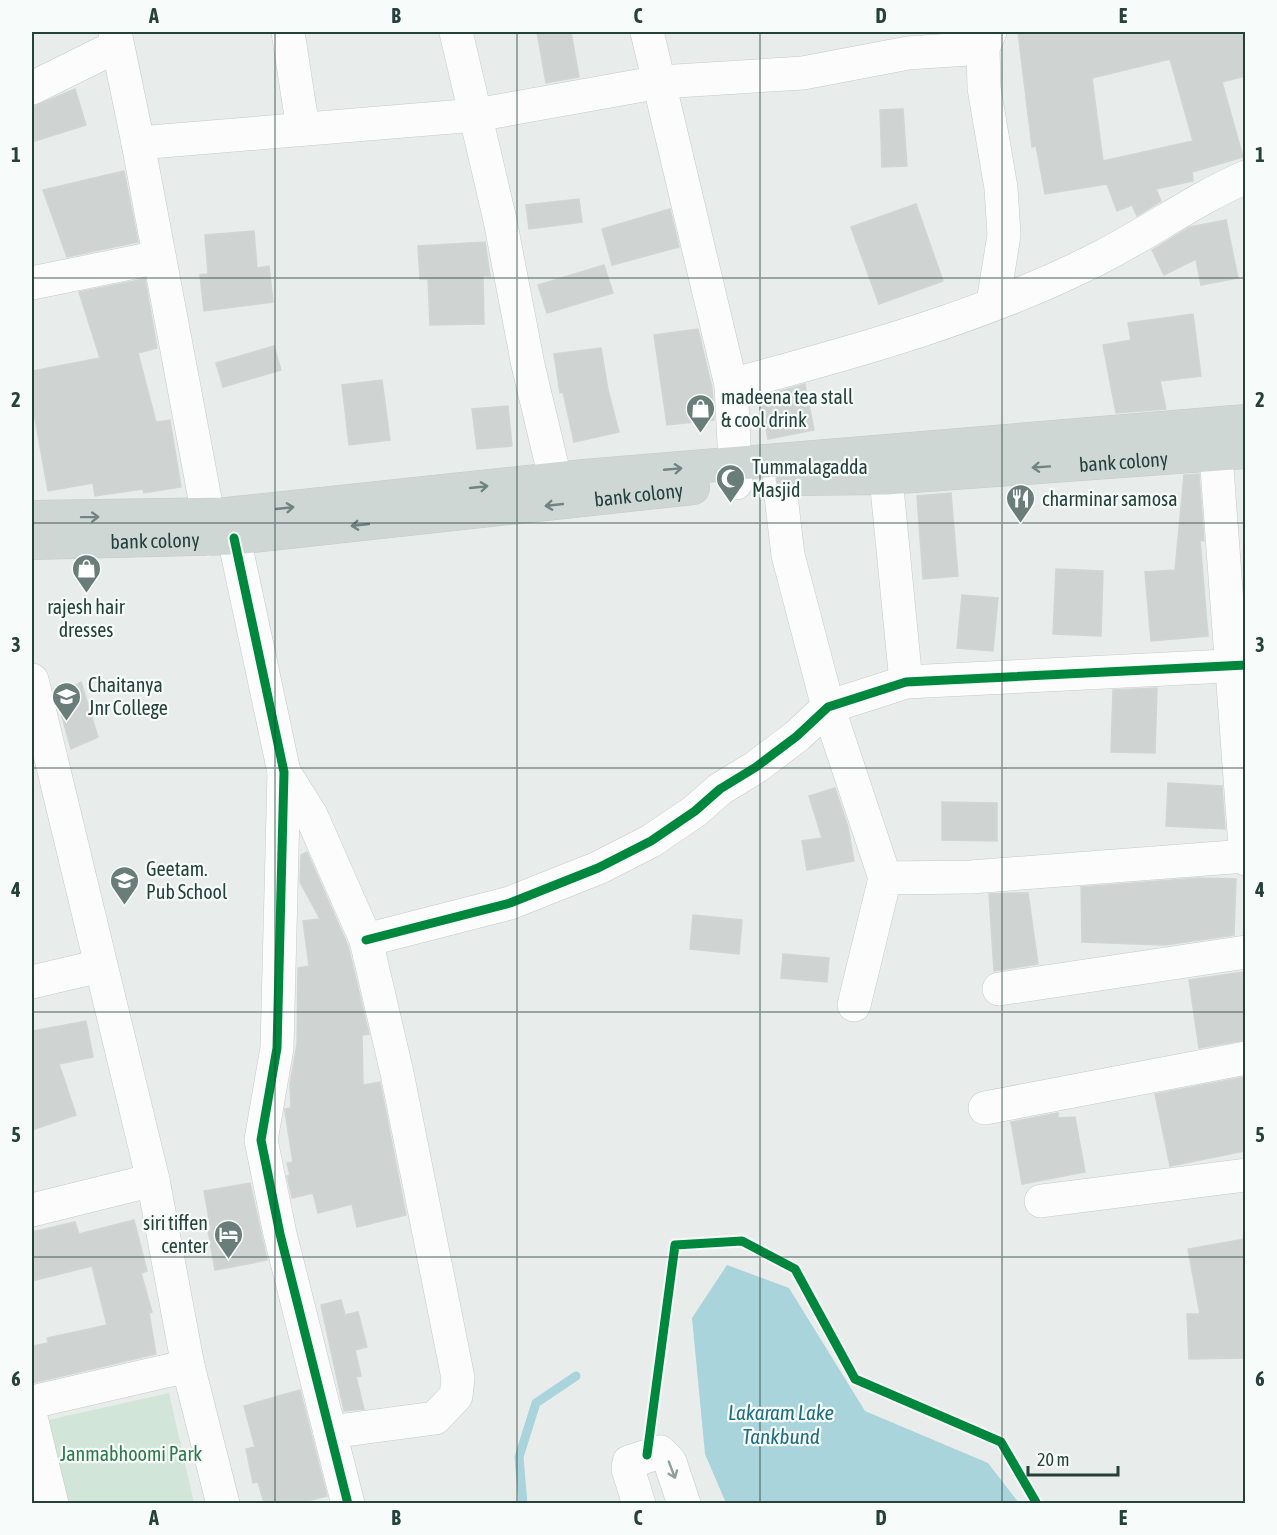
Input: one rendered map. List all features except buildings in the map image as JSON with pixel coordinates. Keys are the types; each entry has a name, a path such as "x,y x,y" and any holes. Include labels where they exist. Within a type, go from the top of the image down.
{"main road":[{"path":"32,517 217,531 555,478 736,473 1245,420"},
{"name":"bank colony","path":"32,543 217,531 736,473 779,479 886,478 1231,453"}],"street":[{"path":"288,32 303,129"},
{"path":"456,32 500,220 528,365 555,478"},
{"path":"647,32 731,385 736,473"},
{"path":"32,87 116,39 217,531 284,772 311,815 366,940 397,1073 458,1378 456,1396 435,1418 330,1432"},
{"path":"138,143 476,115 660,82 804,73 986,40 984,88 1001,188 1004,235 993,303"},
{"path":"731,385 854,352 993,303 1100,257 1245,177"},
{"path":"32,283 159,257"},
{"path":"885,878 971,877 1245,857 1231,453"},
{"path":"886,478 906,682"},
{"path":"779,479 788,555 828,707 885,878 855,1005"},
{"path":"366,940 510,903 598,868 651,841 694,811 720,789 756,767 797,736 828,707 906,682 1238,666"},
{"path":"32,680 153,1180 188,1366 223,1503"},
{"path":"284,772 277,1048 261,1140 280,1234 348,1503"},
{"path":"999,989 1245,952"},
{"path":"32,982 100,966"},
{"path":"986,1108 1245,1058"},
{"path":"1041,1202 1245,1175"},
{"path":"32,1210 153,1180"},
{"path":"32,1402 188,1366"},
{"path":"32,1421 52,1503"},
{"path":"639,1503 628,1469 629,1462 660,1452 670,1462 684,1503"}],"green space":[{"name":"Janmabhoomi Park","path":"169,1393 194,1503 57,1503 39,1422"}],"water":[{"name":"Lakaram Lake Tankbund","path":"727,1265 789,1288 865,1411 988,1463 1019,1503 726,1503 705,1454 692,1318"}],"waterway":[{"path":"523,1504 519,1457 536,1403 576,1376"}],"cycle path":[{"path":"234,538 284,772 277,1048 261,1140 280,1234 348,1504"},
{"path":"366,940 510,903 598,868 651,841 695,811 720,789 756,767 797,736 828,707 906,682 1246,665"},
{"path":"647,1455 675,1245 742,1241 795,1269 855,1379 1001,1442 1037,1504"}],"place":[{"name":"madeena tea stall & cool drink","path":"700,434"},
{"name":"Tummalagadda Masjid","path":"731,504"},
{"name":"charminar samosa","path":"1021,524"},
{"name":"rajesh hair dresses","path":"86,594"},
{"name":"Chaitanya Jnr College","path":"67,722"},
{"name":"Geetam. Pub School","path":"125,906"},
{"name":"siri tiffen center","path":"229,1260"}]}
